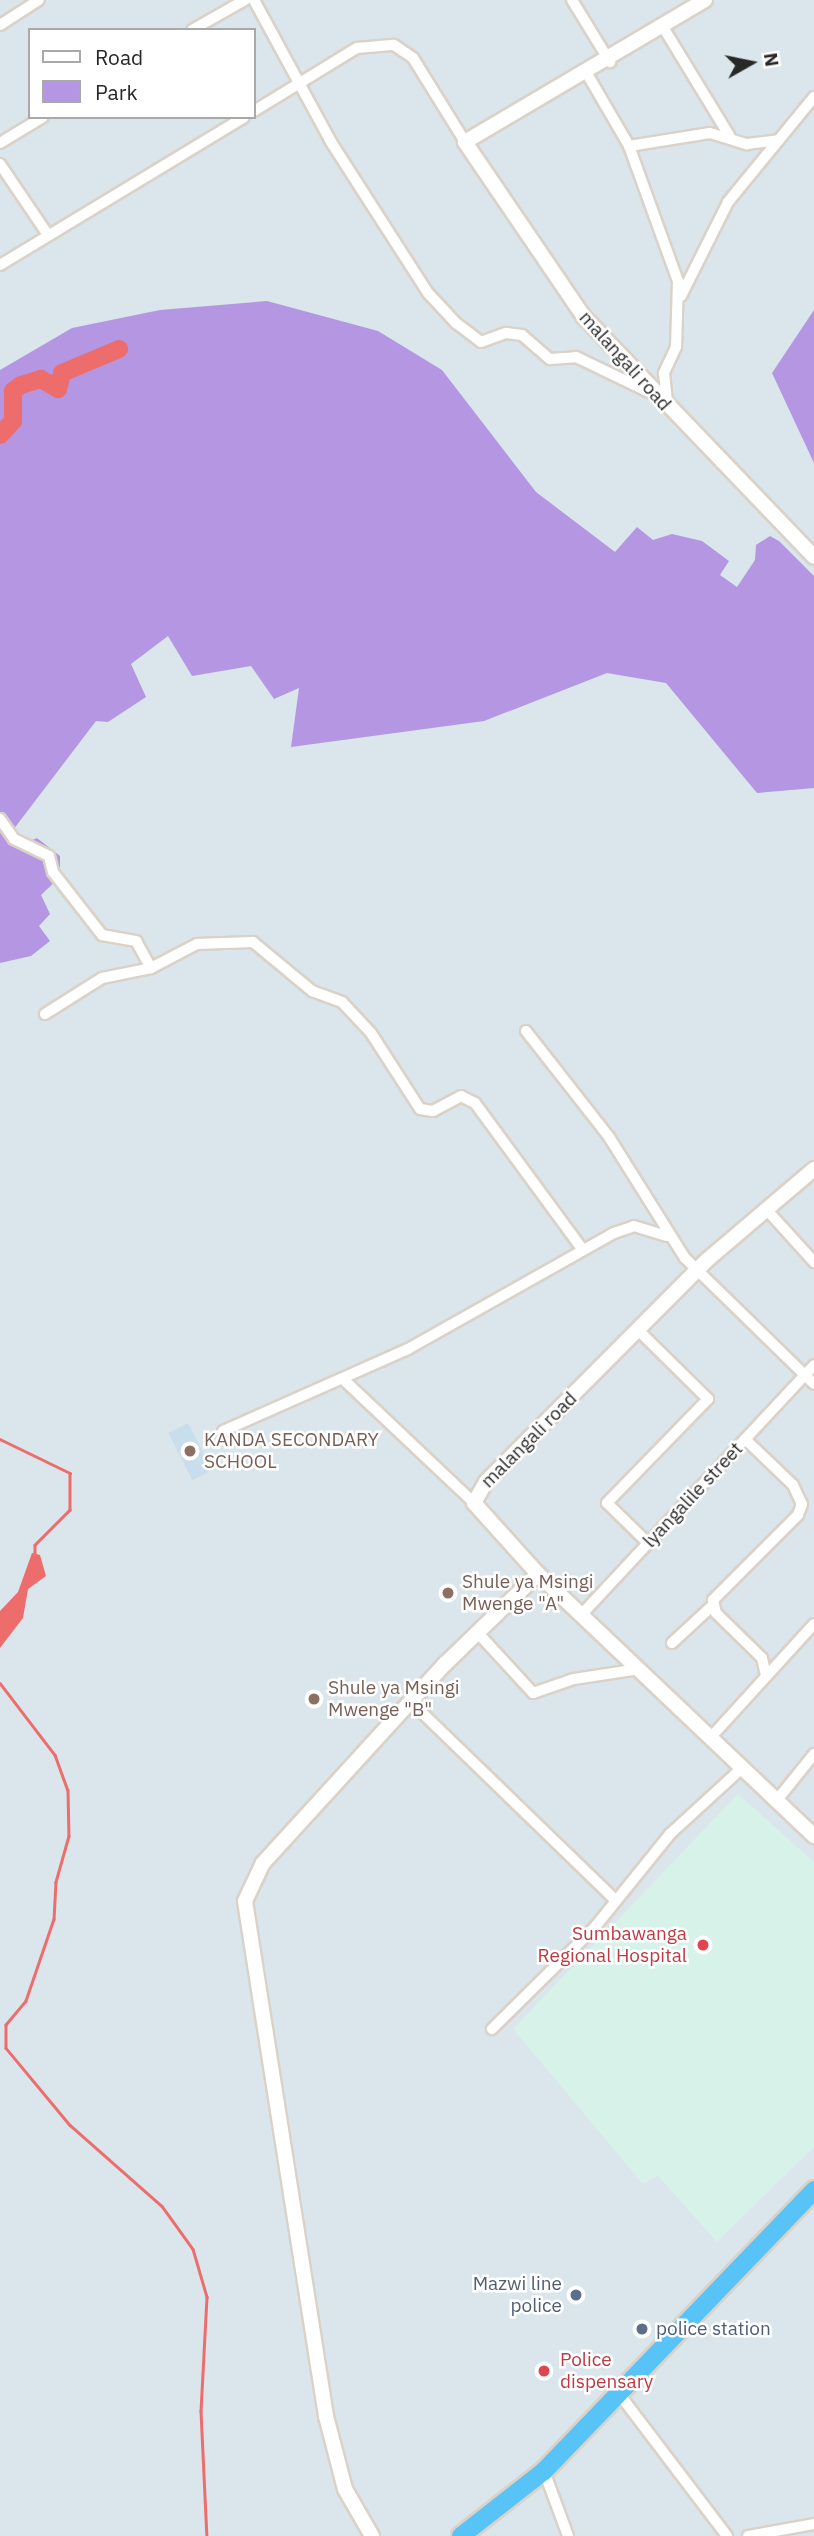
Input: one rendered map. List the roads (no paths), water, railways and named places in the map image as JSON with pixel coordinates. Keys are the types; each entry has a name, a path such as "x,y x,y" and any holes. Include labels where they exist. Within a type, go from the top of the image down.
{"highway":[{"path":"461,2536 544,2471 620,2395 814,2190"}],"street":[{"path":"0,25 39,0"},
{"path":"196,28 245,0"},
{"path":"254,0 298,83 403,256 456,323 481,342 506,333 522,335 550,359 576,357 655,395"},
{"path":"572,0 610,62"},
{"path":"256,110 357,48 394,46 413,58 465,142 586,72 610,62 705,0"},
{"path":"663,27 729,135 747,144 779,140"},
{"path":"586,72 629,146 677,281 676,347 663,389 679,423"},
{"path":"677,305 716,220 814,97"},
{"path":"0,143 40,119"},
{"path":"0,265 241,119"},
{"path":"629,146 729,135"},
{"name":"malangali road","path":"465,142 584,317 679,423 814,557"},
{"path":"0,164 48,235"},
{"path":"0,819 14,839 49,856 52,872 102,934 136,941 150,968"},
{"path":"45,1014 103,978 150,968 212,939 253,942 312,990 342,1002 371,1033 420,1109 433,1111 461,1096 475,1103 583,1250"},
{"path":"526,1031 608,1137 667,1236 696,1271 814,1384"},
{"name":"malangali road","path":"814,1169 696,1271 486,1482 474,1503 538,1574 712,1736 814,1836"},
{"path":"766,1209 814,1262"},
{"path":"222,1431 344,1380 583,1250 634,1227 667,1236"},
{"path":"639,1331 708,1399 607,1503 648,1543"},
{"name":"lyangalile street","path":"582,1614 814,1365"},
{"path":"344,1380 474,1503"},
{"path":"672,1643 712,1606 719,1591 798,1516 802,1504 793,1485 745,1439"},
{"path":"372,2536 345,2489 326,2416 245,1901 263,1863 477,1632 538,1574"},
{"path":"712,1606 762,1658 766,1676"},
{"path":"712,1736 814,1624"},
{"path":"477,1632 533,1693 574,1679 639,1669"},
{"path":"411,1702 615,1900"},
{"path":"777,1800 814,1754"},
{"path":"492,2029 615,1900 670,1834 743,1767"},
{"path":"620,2395 727,2536"},
{"path":"544,2471 568,2536"},
{"path":"748,2536 814,2524"}],"waterway":[{"path":"0,435 13,421 13,391 21,385 41,379 58,389 62,373 119,349"},
{"path":"0,1439 70,1473 70,1510 35,1545 35,1555"},
{"path":"0,1683 55,1755 68,1790 69,1836 56,1882 54,1919 26,2001 6,2025 6,2048 70,2125 162,2206 193,2249 207,2297 201,2411 207,2536"}],"place":[{"name":"KANDA SECONDARY SCHOOL","path":"190,1451"},
{"name":"Shule ya Msingi Mwenge \"A\"","path":"448,1593"},
{"name":"Shule ya Msingi Mwenge \"B\"","path":"314,1699"},
{"name":"Sumbawanga Regional Hospital","path":"703,1945"},
{"name":"Mazwi line police","path":"576,2295"},
{"name":"police station","path":"642,2329"},
{"name":"Police dispensary","path":"544,2371"}]}
